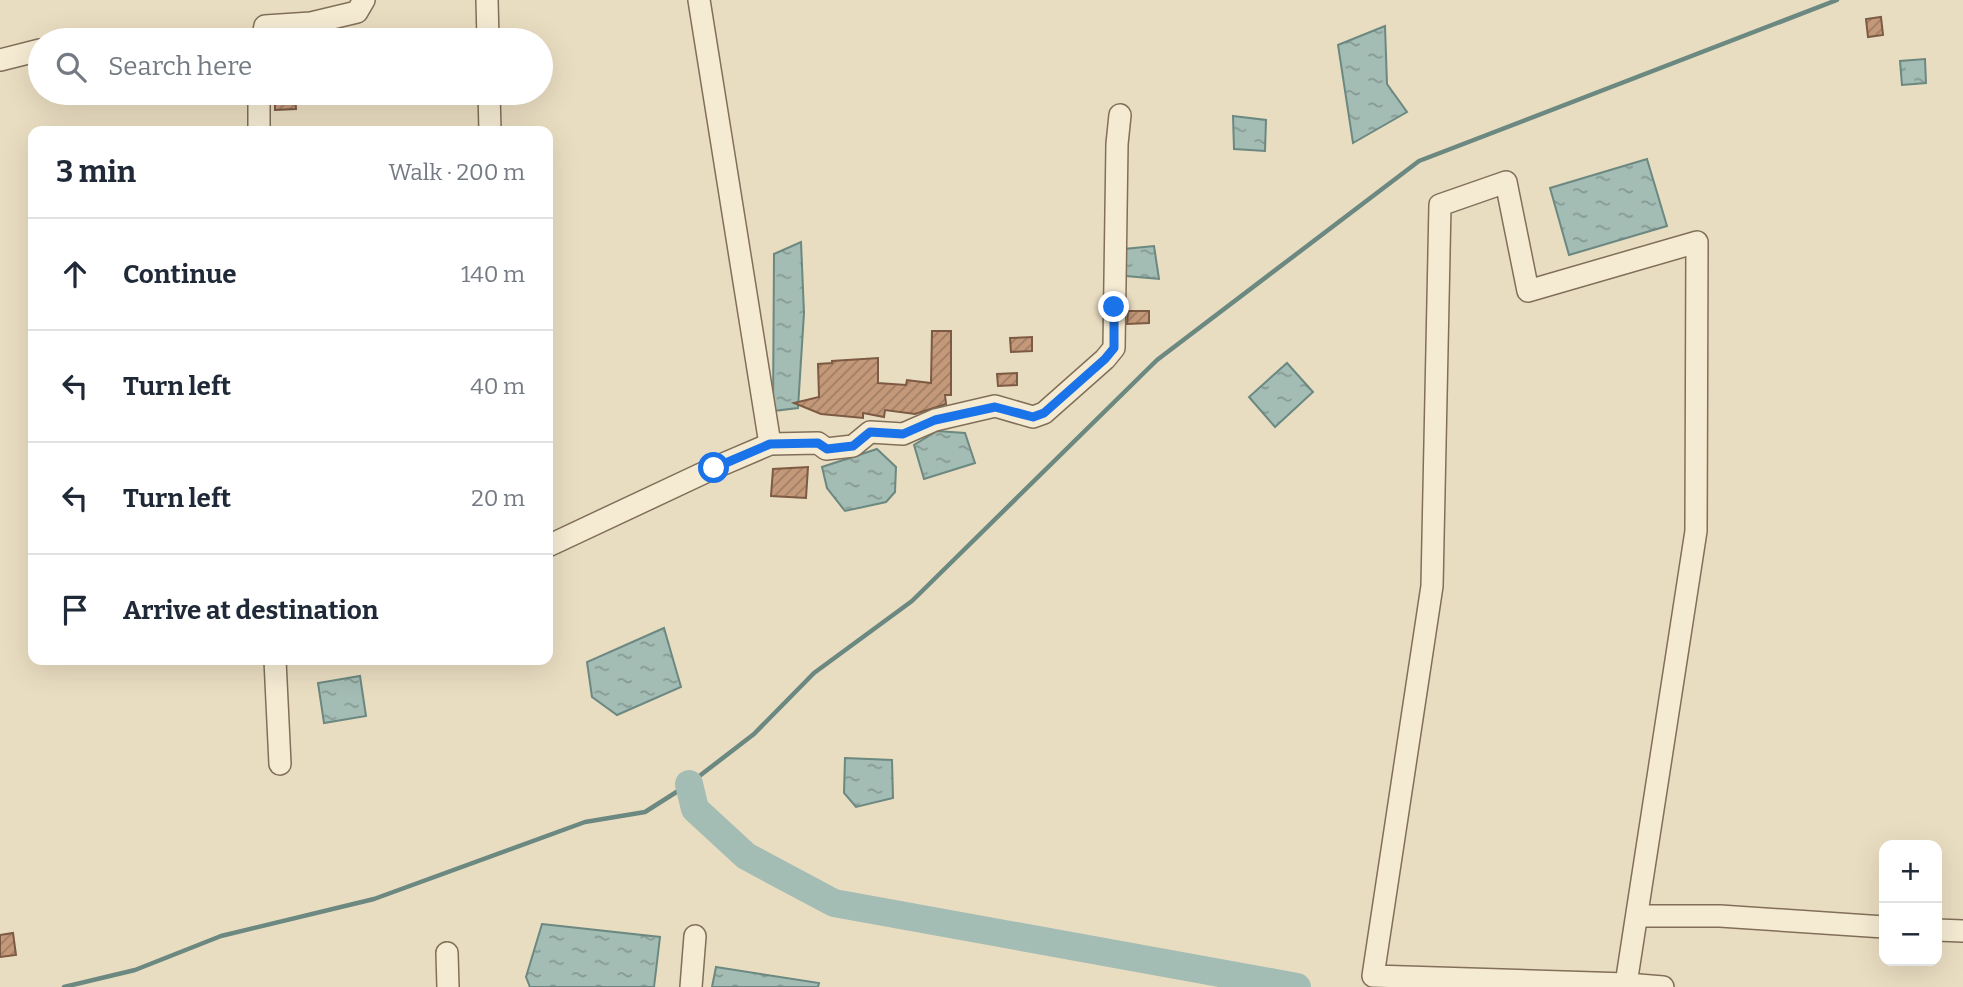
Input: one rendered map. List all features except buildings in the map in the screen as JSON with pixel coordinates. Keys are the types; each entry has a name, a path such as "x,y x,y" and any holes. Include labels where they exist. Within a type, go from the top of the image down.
{"street":[{"path":"265,28 335,19 357,12 364,0"},
{"path":"487,0 488,28"},
{"path":"699,0 770,444"},
{"path":"0,61 28,53"},
{"path":"259,105 259,126"},
{"path":"489,105 490,126"},
{"path":"553,544 770,444 818,443 827,449 853,446 870,432 903,434 935,420 995,407 1033,417 1044,413 1114,348 1117,292 1117,144 1120,115"},
{"path":"1626,984 1696,531 1697,242 1528,291 1506,182 1440,205 1432,586 1373,976 1663,987"},
{"path":"275,665 281,764"},
{"path":"1637,916 1720,916 1879,927"},
{"path":"1942,930 1963,931"},
{"path":"691,987 695,936"},
{"path":"447,953 448,987"}],"water":[{"path":"1385,26 1387,84 1407,112 1353,143 1338,45"},
{"path":"1925,59 1926,83 1902,85 1900,61"},
{"path":"1233,116 1266,120 1265,151 1234,149"},
{"path":"1647,159 1667,226 1569,255 1550,188"},
{"path":"801,242 804,313 798,408 773,411 774,254"},
{"path":"1154,246 1159,279 1126,276 1124,249"},
{"path":"1287,363 1313,392 1275,427 1249,397"},
{"path":"937,431 965,433 975,463 924,479 914,445"},
{"path":"877,449 896,467 895,492 886,502 845,511 827,488 822,467"},
{"path":"664,628 681,687 617,715 592,697 587,662"},
{"path":"360,676 366,716 324,723 318,683"},
{"path":"845,758 892,760 893,798 856,807 844,793"},
{"path":"542,924 660,937 654,987 530,987 526,977"},
{"path":"716,967 819,983 818,987 712,987"}],"waterway":[{"path":"64,987 135,970 221,936 374,899 585,822 645,812 689,784 754,734 814,673 912,601 1157,360 1419,161 1837,0"},
{"path":"689,784 695,809 746,856 834,903 1297,987"}],"route":[{"path":"714,468 770,444 818,443 827,449 853,446 870,432 903,434 935,420 995,407 1033,417 1044,413 1114,348 1114,307"}]}
